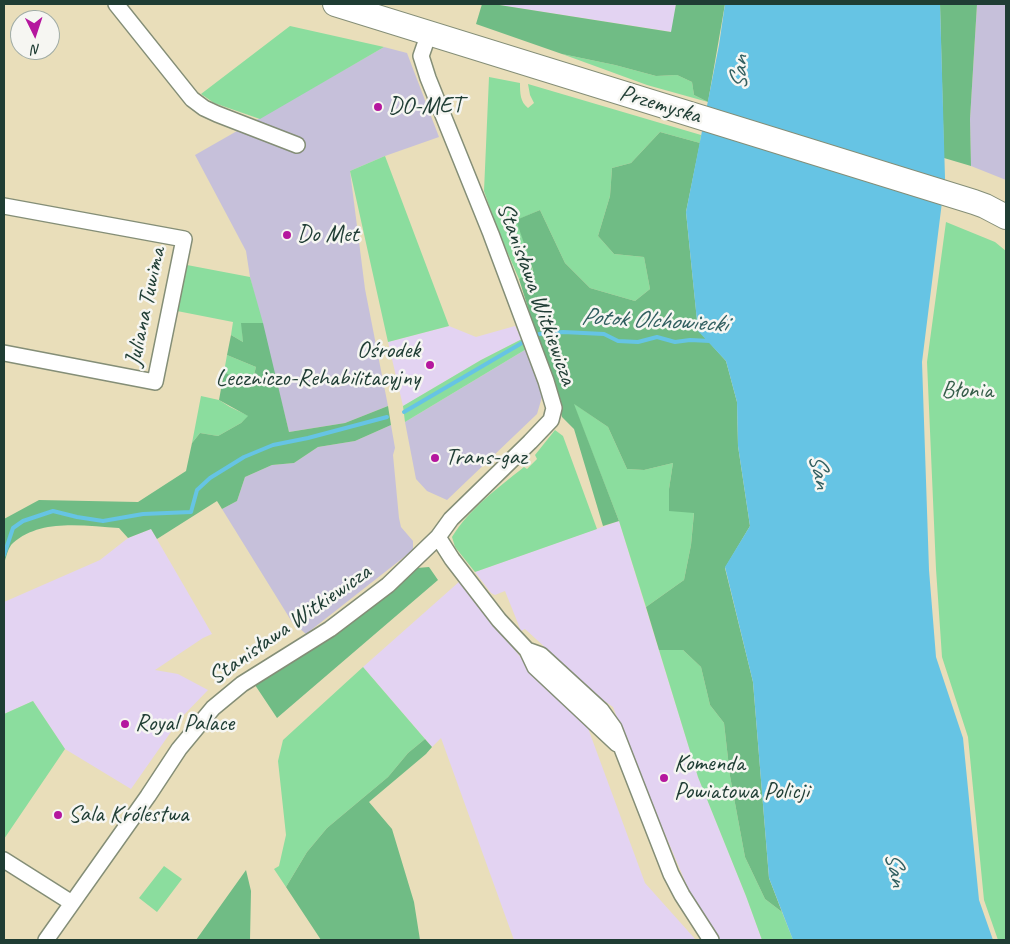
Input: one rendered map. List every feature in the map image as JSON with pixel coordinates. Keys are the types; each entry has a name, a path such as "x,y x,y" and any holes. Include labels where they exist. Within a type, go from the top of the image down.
{"main road":[{"name":"Przemyska","path":"335,4 989,205 1006,217"}],"street":[{"path":"116,4 192,99 204,108 217,114 297,145"},
{"name":"Stanisława Witkiewicza","path":"46,940 179,749 213,708 242,684 358,609 388,585 438,537 451,519 551,420 554,408 546,381 421,56 429,33"},
{"name":"Juliana Tuwima","path":"4,206 184,239 156,382 4,353"},
{"path":"438,537 452,559 499,620 527,650 535,667 622,748 671,874 682,895 712,940"},
{"path":"4,860 72,903"}],"shaded area":[{"path":"493,4 676,4 672,32"},
{"path":"977,4 1006,4 1006,180 971,166 970,119"},
{"path":"384,47 407,53 439,137 385,156 350,171 365,289 388,406 345,423 289,432 250,277 246,251 195,155"},
{"path":"449,326 476,337 515,326 522,339 481,360 403,406 388,342"},
{"path":"528,348 540,378 542,397 537,414 447,500 427,491 416,479 405,422"},
{"path":"391,425 395,448 393,455 399,518 401,527 413,541 413,550 306,634 292,622 222,509 237,501 245,477 272,465 294,463 318,447 355,441"},
{"path":"619,521 698,777 762,940 717,940 699,914 630,752 613,707 525,629 521,631 505,591 495,595 491,593 475,572"},
{"path":"151,529 212,634 155,670 178,674 208,690 180,719 131,789 65,749 33,701 4,714 4,602 100,560 128,538"},
{"path":"460,581 522,659 585,720 645,883 696,940 514,940 441,738 432,747 363,667"}],"green space":[{"path":"482,4 493,4 671,32 676,4 725,4 708,102 694,95 692,82 677,75 656,76 562,54 476,24"},
{"path":"940,4 977,4 970,119 971,166 944,158"},
{"path":"290,26 384,47 260,119 214,103 201,94"},
{"path":"562,54 656,76 677,75 692,82 694,95 708,102 647,85"},
{"path":"489,77 520,83 520,94 525,106 528,108 534,103 528,84 701,135 700,143 660,132 631,163 612,168 610,196 598,236 614,254 644,257 650,289 635,301 590,288 565,263 540,210 517,220 533,271 519,279 496,226 484,191"},
{"path":"660,132 700,143 686,212 698,330 726,361 737,402 738,446 750,526 725,568 753,682 769,878 782,912 765,899 745,857 730,776 724,723 710,705 701,667 683,650 659,650 646,607 684,580 691,545 694,513 669,511 669,489 673,463 644,470 627,469 608,427 574,404 619,521 603,526 574,429 562,417 519,279 533,270 516,220 540,210 565,263 590,288 635,301 650,289 644,257 614,254 598,236 610,196 612,168 631,163"},
{"path":"385,156 449,326 388,342 350,171"},
{"name":"Błonia","path":"946,222 995,242 1006,251 1006,940 998,940 984,900 968,737 942,657 936,569 927,362"},
{"path":"187,265 250,277 263,323 242,323 243,342 231,335 233,322 177,311"},
{"path":"241,323 263,323 289,432 345,423 388,406 391,425 355,441 318,447 294,463 272,465 245,477 237,501 222,509 217,501 157,539 151,529 128,538 119,528 78,525 50,527 24,535 13,543 8,550 4,564 4,519 39,500 138,502 186,471 192,443 200,433 218,436 241,423 248,416 219,400 224,372 251,386 256,367 227,355 231,335 243,342"},
{"path":"522,339 528,348 405,422 403,406 481,360"},
{"path":"227,355 256,367 251,386 224,372"},
{"path":"201,396 219,400 249,416 241,423 218,436 200,433 192,443"},
{"path":"573,403 608,427 627,469 644,470 673,463 669,489 694,512 691,545 684,580 646,607 619,521"},
{"path":"555,430 563,436 597,529 475,572 455,547 452,537 467,517 485,499 524,467 527,469 537,459 535,455"},
{"path":"429,567 438,580 277,718 253,682 309,652 417,568"},
{"path":"659,650 683,650 701,667 710,705 724,723 730,776 745,857 765,899 782,912 793,940 762,940 698,777"},
{"path":"363,667 425,739 408,753 388,777 327,828 307,852 286,887 274,869 279,866 286,835 278,761 283,740"},
{"path":"33,701 65,749 4,839 4,714"},
{"path":"425,739 432,747 426,754 369,802 392,829 414,902 420,940 321,940 286,887 307,852 327,828 388,777 408,753"},
{"path":"164,866 182,879 157,912 139,898"},
{"path":"246,870 251,891 250,940 196,940"}],"water":[{"name":"San","path":"725,4 940,4 945,178 922,362 929,570 936,657 963,738 979,900 993,940 793,940 769,878 753,682 725,567 750,526 738,446 737,402 726,361 698,331 686,212 719,45"}],"waterway":[{"name":"Potok Olchowiecki","path":"539,334 563,332 604,334 618,341 638,342 657,337 675,342 690,340 710,341"},
{"name":"Potok Olchowiecki","path":"404,412 527,340"},
{"name":"Potok Olchowiecki","path":"4,555 13,528 23,521 53,511 103,521 143,514 191,512 197,490 210,478 244,457 273,445 308,438 387,417"}],"place":[{"name":"DO-MET","path":"378,107"},
{"name":"Do Met","path":"287,235"},
{"name":"Ośrodek Leczniczo-Rehabilitacyjny","path":"430,365"},
{"name":"Trans-gaz","path":"435,458"},
{"name":"Royal Palace","path":"125,724"},
{"name":"Komenda Powiatowa Policji","path":"664,778"},
{"name":"Sala Królestwa","path":"58,815"}]}
